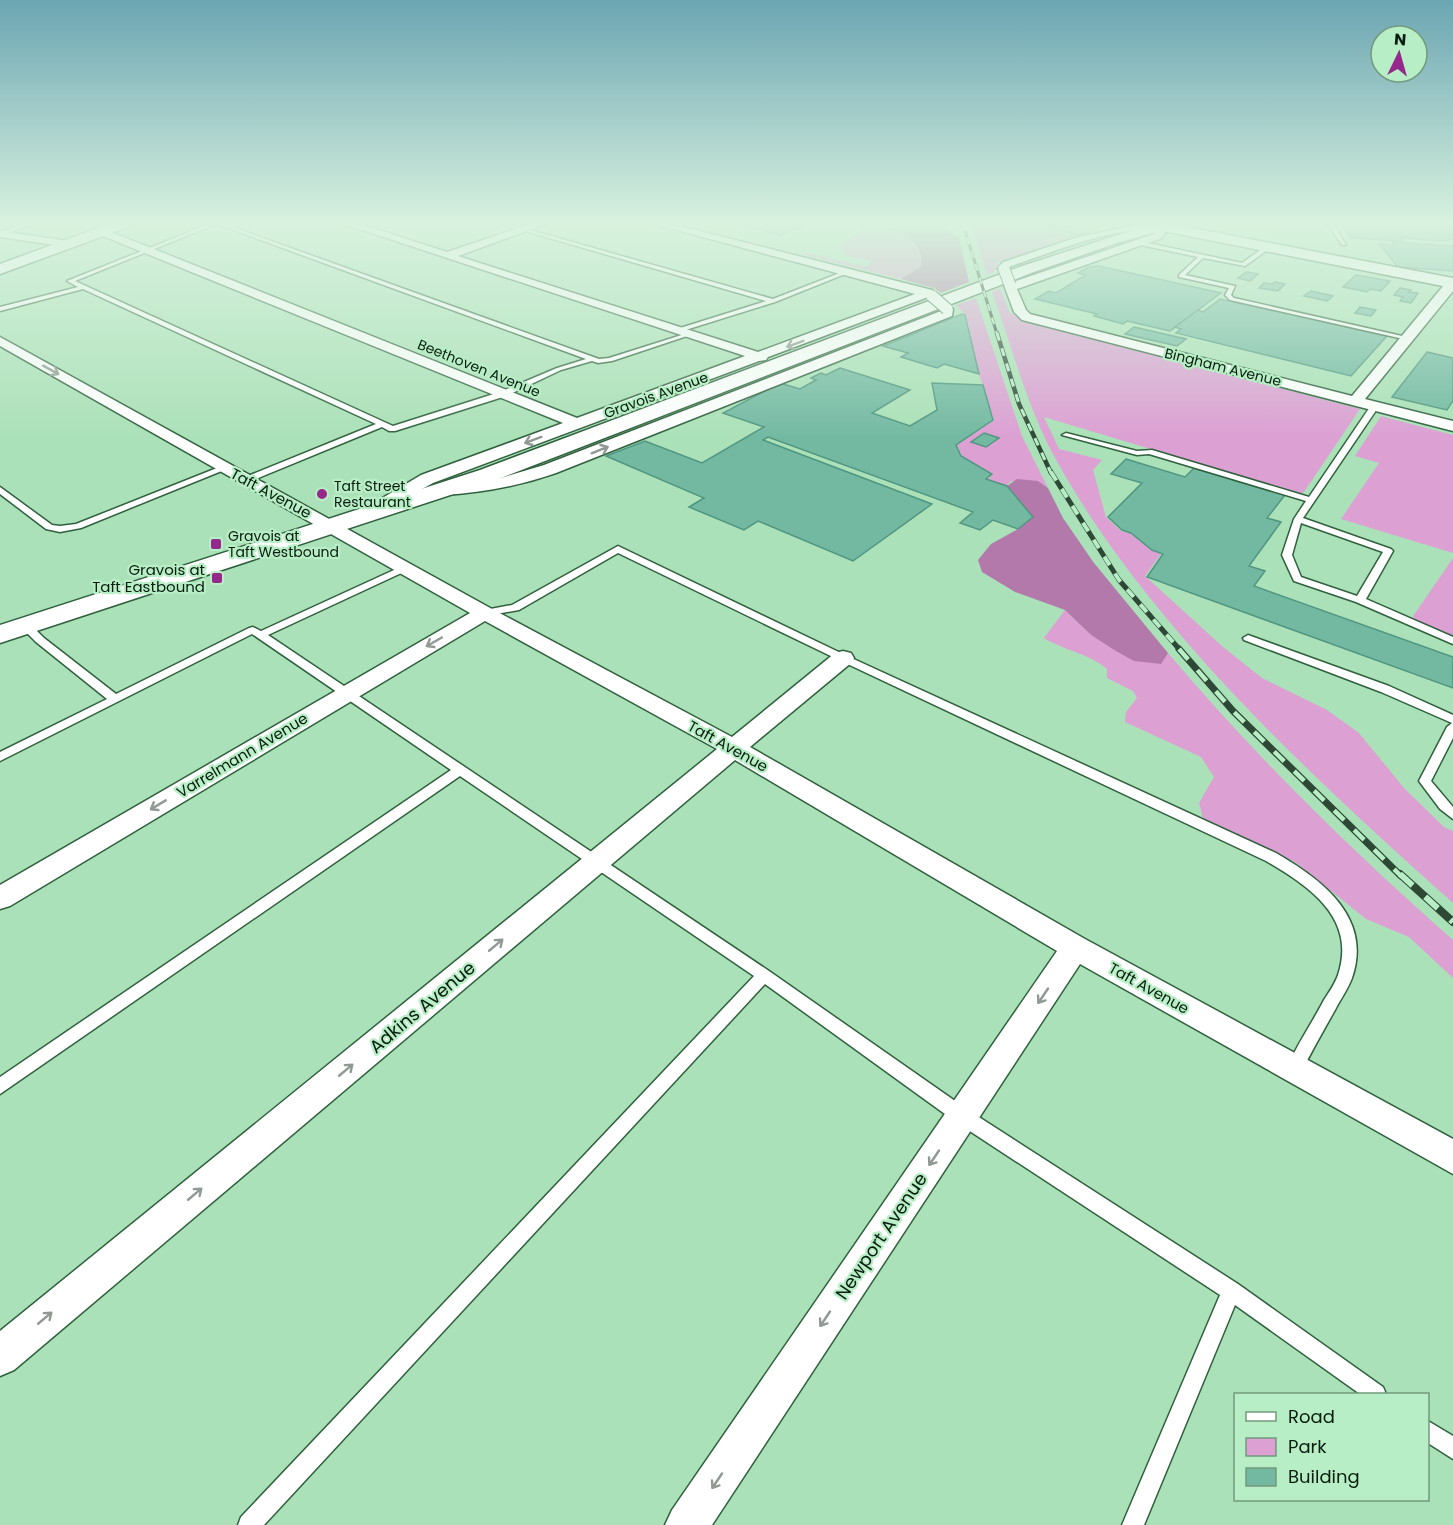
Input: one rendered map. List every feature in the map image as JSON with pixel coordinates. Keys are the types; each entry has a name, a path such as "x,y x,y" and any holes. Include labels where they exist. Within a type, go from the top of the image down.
{"main road":[{"name":"Gravois Avenue","path":"12,629 330,524 488,475 959,295"}],"street":[{"name":"Beethoven Avenue","path":"259,295 578,424"},
{"path":"572,295 760,357"},
{"name":"Gravois Avenue","path":"375,510 427,479 927,295"},
{"name":"Gravois Avenue","path":"443,490 491,487 540,473 948,313 947,309 931,295"},
{"name":"Bingham Avenue","path":"1014,295 1020,312 1026,316 1453,426"},
{"path":"1356,401 1442,295"},
{"name":"Taft Avenue","path":"0,341 246,480 330,524 485,613 733,748 1075,947 1453,1156"},
{"name":"Varrelmann Avenue","path":"0,898 347,692 485,613"},
{"name":"Adkins Avenue","path":"0,1356 843,657"},
{"name":"Newport Avenue","path":"687,1525 1075,947"}],"lane":[{"path":"0,309 53,295"},
{"path":"103,295 392,429 503,394 559,369 593,359"},
{"path":"416,295 593,359 610,360 788,295"},
{"path":"752,295 773,301"},
{"path":"1228,295 1232,298 1408,338"},
{"path":"1375,406 1298,519 1287,555 1297,579 1360,600 1453,641"},
{"path":"246,480 382,424"},
{"path":"1066,435 1137,453 1149,452 1311,500"},
{"path":"0,490 49,527 60,529 78,526 225,468"},
{"path":"1298,519 1388,551 1360,600"},
{"path":"485,613 515,608 618,549 1271,857 1315,885 1331,900 1345,921 1349,944 1349,962 1345,977 1294,1069"},
{"path":"260,635 406,567"},
{"path":"12,629 40,640 115,699"},
{"path":"0,757 253,630 598,861 764,975 962,1116 1231,1291 1373,1393"},
{"path":"1248,638 1385,689 1453,720"},
{"path":"1453,727 1425,781 1453,814"},
{"path":"0,1086 461,769"},
{"path":"249,1525 764,975"},
{"path":"1133,1525 1231,1291"},
{"path":"1429,1432 1453,1449"}],"green space":[{"path":"993,295 1003,295 1010,313 1027,322 1360,409 1304,492 1300,494 1044,417 1059,449 1102,460 1093,470 1106,517 1121,531 1130,533 1151,550 1161,554 1145,576 1223,647 1262,678 1327,710 1359,733 1404,788 1444,827 1453,831 1453,903 1291,753 1188,643 1140,585 1097,526 1048,445 1030,402"},
{"path":"976,298 1022,436 1048,488 1038,481 1011,481 1006,486 988,480 993,474 962,456 957,445 994,420 979,374 966,315 956,305"},
{"path":"1381,416 1453,435 1453,553 1341,519 1379,463 1355,456"},
{"path":"1453,558 1453,638 1413,621 1414,615"},
{"path":"1065,610 1091,635 1160,664 1168,653 1235,729 1305,802 1453,940 1453,978 1409,937 1366,919 1295,862 1203,818 1199,803 1214,777 1201,757 1125,722 1126,712 1137,698 1133,691 1107,678 1107,669 1100,664 1044,638"}],"shaded area":[{"path":"1017,479 1038,481 1048,488 1063,518 1094,563 1168,653 1161,664 1134,661 1091,635 1065,610 1015,592 982,572 978,560 991,544 1018,529 1033,517 1007,486"}],"building":[{"path":"1042,295 1218,295 1170,331 1127,321 1123,324 1094,316 1097,314 1035,299"},
{"path":"1329,295 1333,296 1327,301 1304,296"},
{"path":"1395,295 1416,295 1411,303 1400,301 1403,297"},
{"path":"1220,299 1387,336 1351,376 1176,333 1181,329 1175,327 1198,310 1203,312"},
{"path":"1360,307 1376,310 1371,316 1355,313"},
{"path":"962,314 965,315 979,374 944,364 937,368 901,357 908,353 883,346"},
{"path":"1134,327 1186,339 1177,346 1125,334"},
{"path":"1427,352 1453,358 1453,401 1447,410 1392,397"},
{"path":"840,368 910,390 872,413 910,426 937,410 932,383 983,385 993,420 956,445 961,456 992,474 986,479 1007,486 1033,517 1018,529 993,520 980,530 960,523 973,512 768,437 763,440 932,504 853,561 758,521 744,530 689,507 704,498 606,456 645,441 702,463 764,427 723,413 780,383 800,389 816,380 811,378 821,373 826,375"},
{"path":"984,433 999,438 986,447 971,442"},
{"path":"1126,459 1185,477 1194,468 1285,495 1267,518 1281,522 1249,566 1265,571 1254,586 1453,657 1453,688 1147,577 1163,554 1152,550 1131,533 1122,530 1108,517 1142,483 1111,474"}],"railway":[{"path":"985,295 997,334"},
{"path":"997,333 1019,404 1051,473"},
{"path":"1051,472 1119,580 1180,650"},
{"path":"1179,649 1233,711 1401,876"},
{"path":"1400,874 1453,922"}],"place":[{"name":"Taft Street Restaurant","path":"322,494"},
{"name":"Gravois at Taft Westbound","path":"216,544"},
{"name":"Gravois at Taft Eastbound","path":"217,578"}]}
